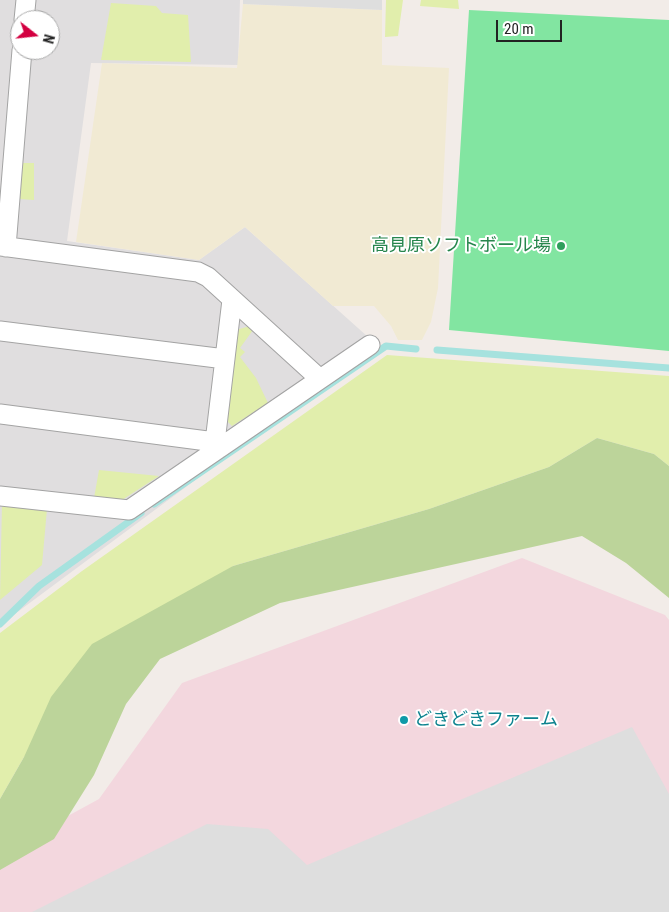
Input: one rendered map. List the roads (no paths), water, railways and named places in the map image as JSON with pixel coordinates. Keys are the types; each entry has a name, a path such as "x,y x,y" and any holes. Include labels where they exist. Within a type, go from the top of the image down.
{"street":[{"path":"21,60 3,247 189,269 208,277 320,379"},
{"path":"216,446 232,300"},
{"path":"0,331 225,359"},
{"path":"0,496 129,510 216,446 370,345"},
{"path":"0,414 216,446"}],"waterway":[{"path":"154,504 386,346 416,349"},
{"path":"437,350 669,368"},
{"path":"0,624 39,586 141,513"}],"place":[{"name":"高見原ソフトボール場","path":"561,246"},
{"name":"どきどきファーム","path":"404,720"}]}
